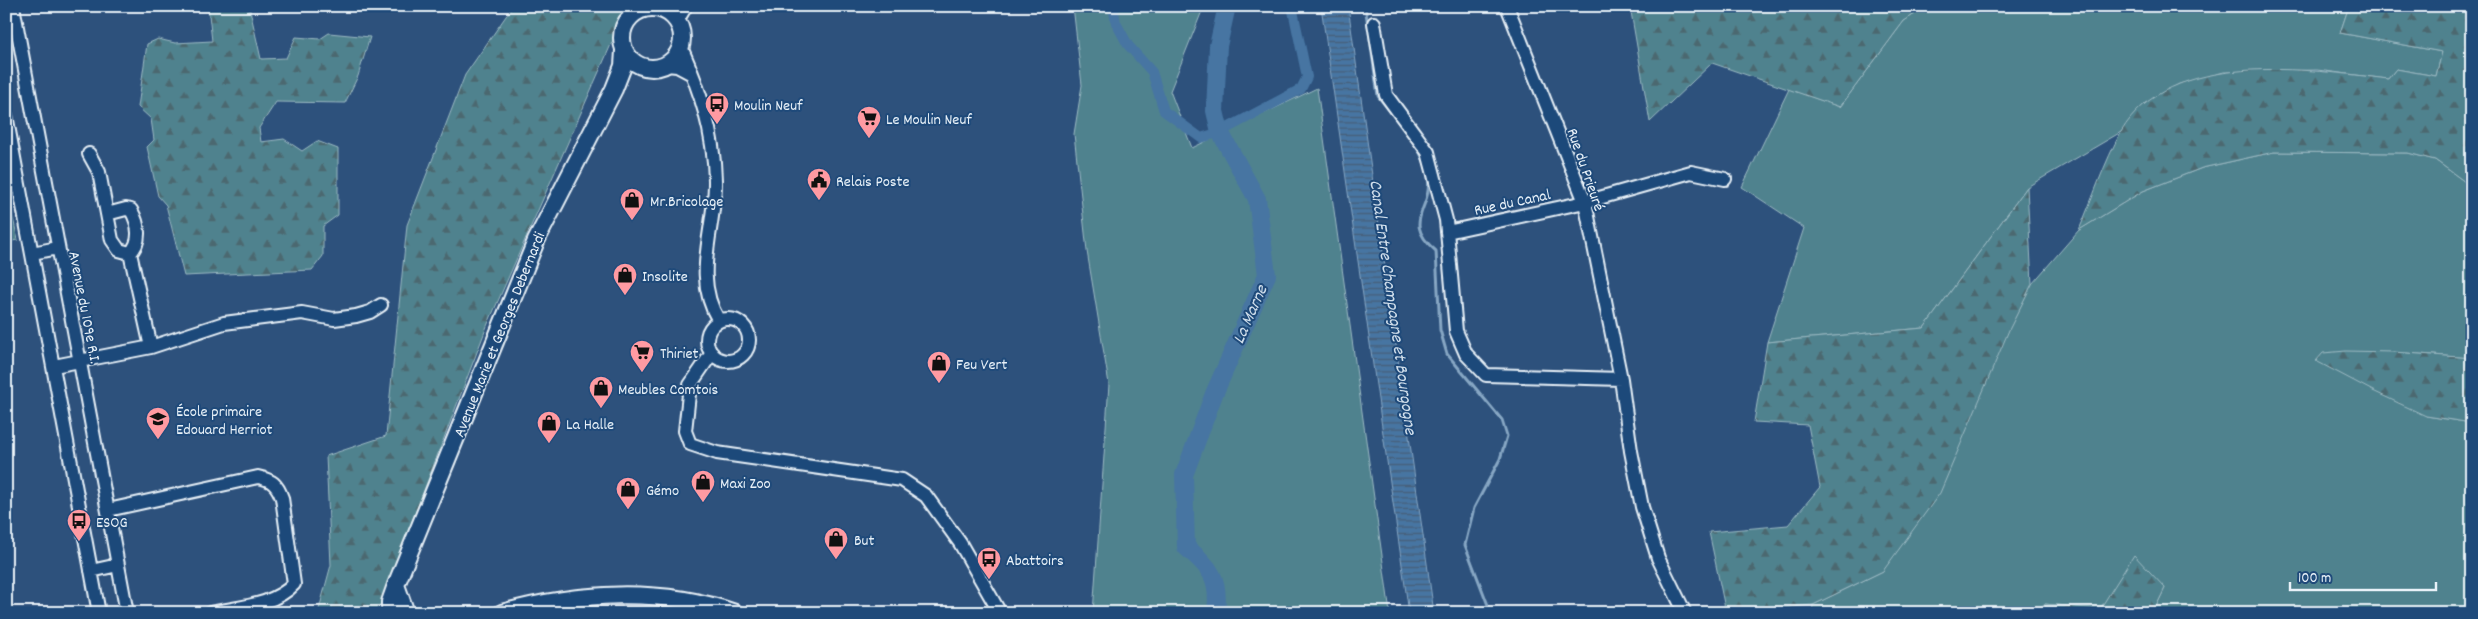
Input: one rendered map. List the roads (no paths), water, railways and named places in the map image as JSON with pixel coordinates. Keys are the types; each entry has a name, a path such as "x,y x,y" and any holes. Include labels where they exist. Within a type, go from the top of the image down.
{"main road":[{"path":"655,10 681,29 681,47 673,60 667,65 659,68 642,67 629,58 624,51 622,34 630,18 655,10"},
{"name":"Avenue Marie et Georges Debernardi","path":"390,613 390,602 396,585 536,241 614,89 623,66 624,51"},
{"name":"Avenue Marie et Georges Debernardi","path":"614,89 626,76 642,67"},
{"path":"396,585 406,613"},
{"path":"502,613 549,602 615,595 673,598 699,602 735,613"}],"street":[{"name":"Avenue du 109e R.I.","path":"13,6 127,613"},
{"path":"655,10 686,6"},
{"name":"Rue du Prieuré","path":"1507,6 1584,202 1621,379 1631,452 1642,507 1658,558 1685,613"},
{"path":"1374,23 1386,95 1428,152 1446,220 1456,331 1466,354 1486,375 1621,379"},
{"path":"681,47 704,104 714,155 715,182 712,224 704,270 712,311 719,322"},
{"path":"667,65 677,66 692,74"},
{"path":"6,115 99,613"},
{"path":"89,154 99,172 112,240 119,250 130,253"},
{"name":"Rue du Canal","path":"1447,232 1584,202 1691,172 1725,178"},
{"path":"107,214 126,209 131,210 138,237 137,246 130,253"},
{"path":"32,253 58,248"},
{"path":"130,253 151,347"},
{"path":"54,366 151,347 224,323 302,313 334,318 356,316 370,312 381,305"},
{"path":"726,319 739,322 747,332 748,345 740,357 733,360 718,358 712,353 708,345 708,335 719,322 726,319"},
{"path":"712,353 690,385 685,430 690,444 717,453 902,480 926,496 960,543 1000,613"},
{"path":"108,510 258,477 271,480 278,487 282,498 294,584 286,593 240,610 210,613"},
{"path":"91,571 118,565"}],"water":[{"path":"1321,6 1348,6 1434,613 1409,613"}],"waterway":[{"name":"La Marne","path":"1113,6 1116,23 1128,45 1152,72 1164,111 1201,138 1220,132 1301,89 1307,77 1292,6"},
{"name":"La Marne","path":"1216,613 1217,591 1212,575 1202,561 1186,547 1184,475 1214,394 1267,275 1257,199 1220,132 1215,111 1218,46 1227,6"},
{"path":"1365,6 1368,26"},
{"path":"1369,32 1378,96 1405,131"},
{"path":"1415,144 1425,164 1428,177 1426,199 1420,215 1420,231 1436,251 1440,330 1447,354 1502,420 1507,436 1500,459 1474,508 1465,545 1491,613"}],"place":[{"name":"Moulin Neuf","path":"717,125"},
{"name":"Le Moulin Neuf","path":"869,139"},
{"name":"Relais Poste","path":"819,201"},
{"name":"Mr.Bricolage","path":"632,221"},
{"name":"Insolite","path":"625,296"},
{"name":"Thiriet","path":"642,373"},
{"name":"Feu Vert","path":"939,384"},
{"name":"Meubles Comtois","path":"601,409"},
{"name":"École primaire Edouard Herriot","path":"158,440"},
{"name":"La Halle","path":"549,444"},
{"name":"Maxi Zoo","path":"703,503"},
{"name":"Gémo","path":"628,510"},
{"name":"ESOG","path":"79,542"},
{"name":"But","path":"836,560"},
{"name":"Abattoirs","path":"989,580"}],"water label":[{"name":"Canal Entre Champagne et Bourgogne","path":"1394,307"}]}
